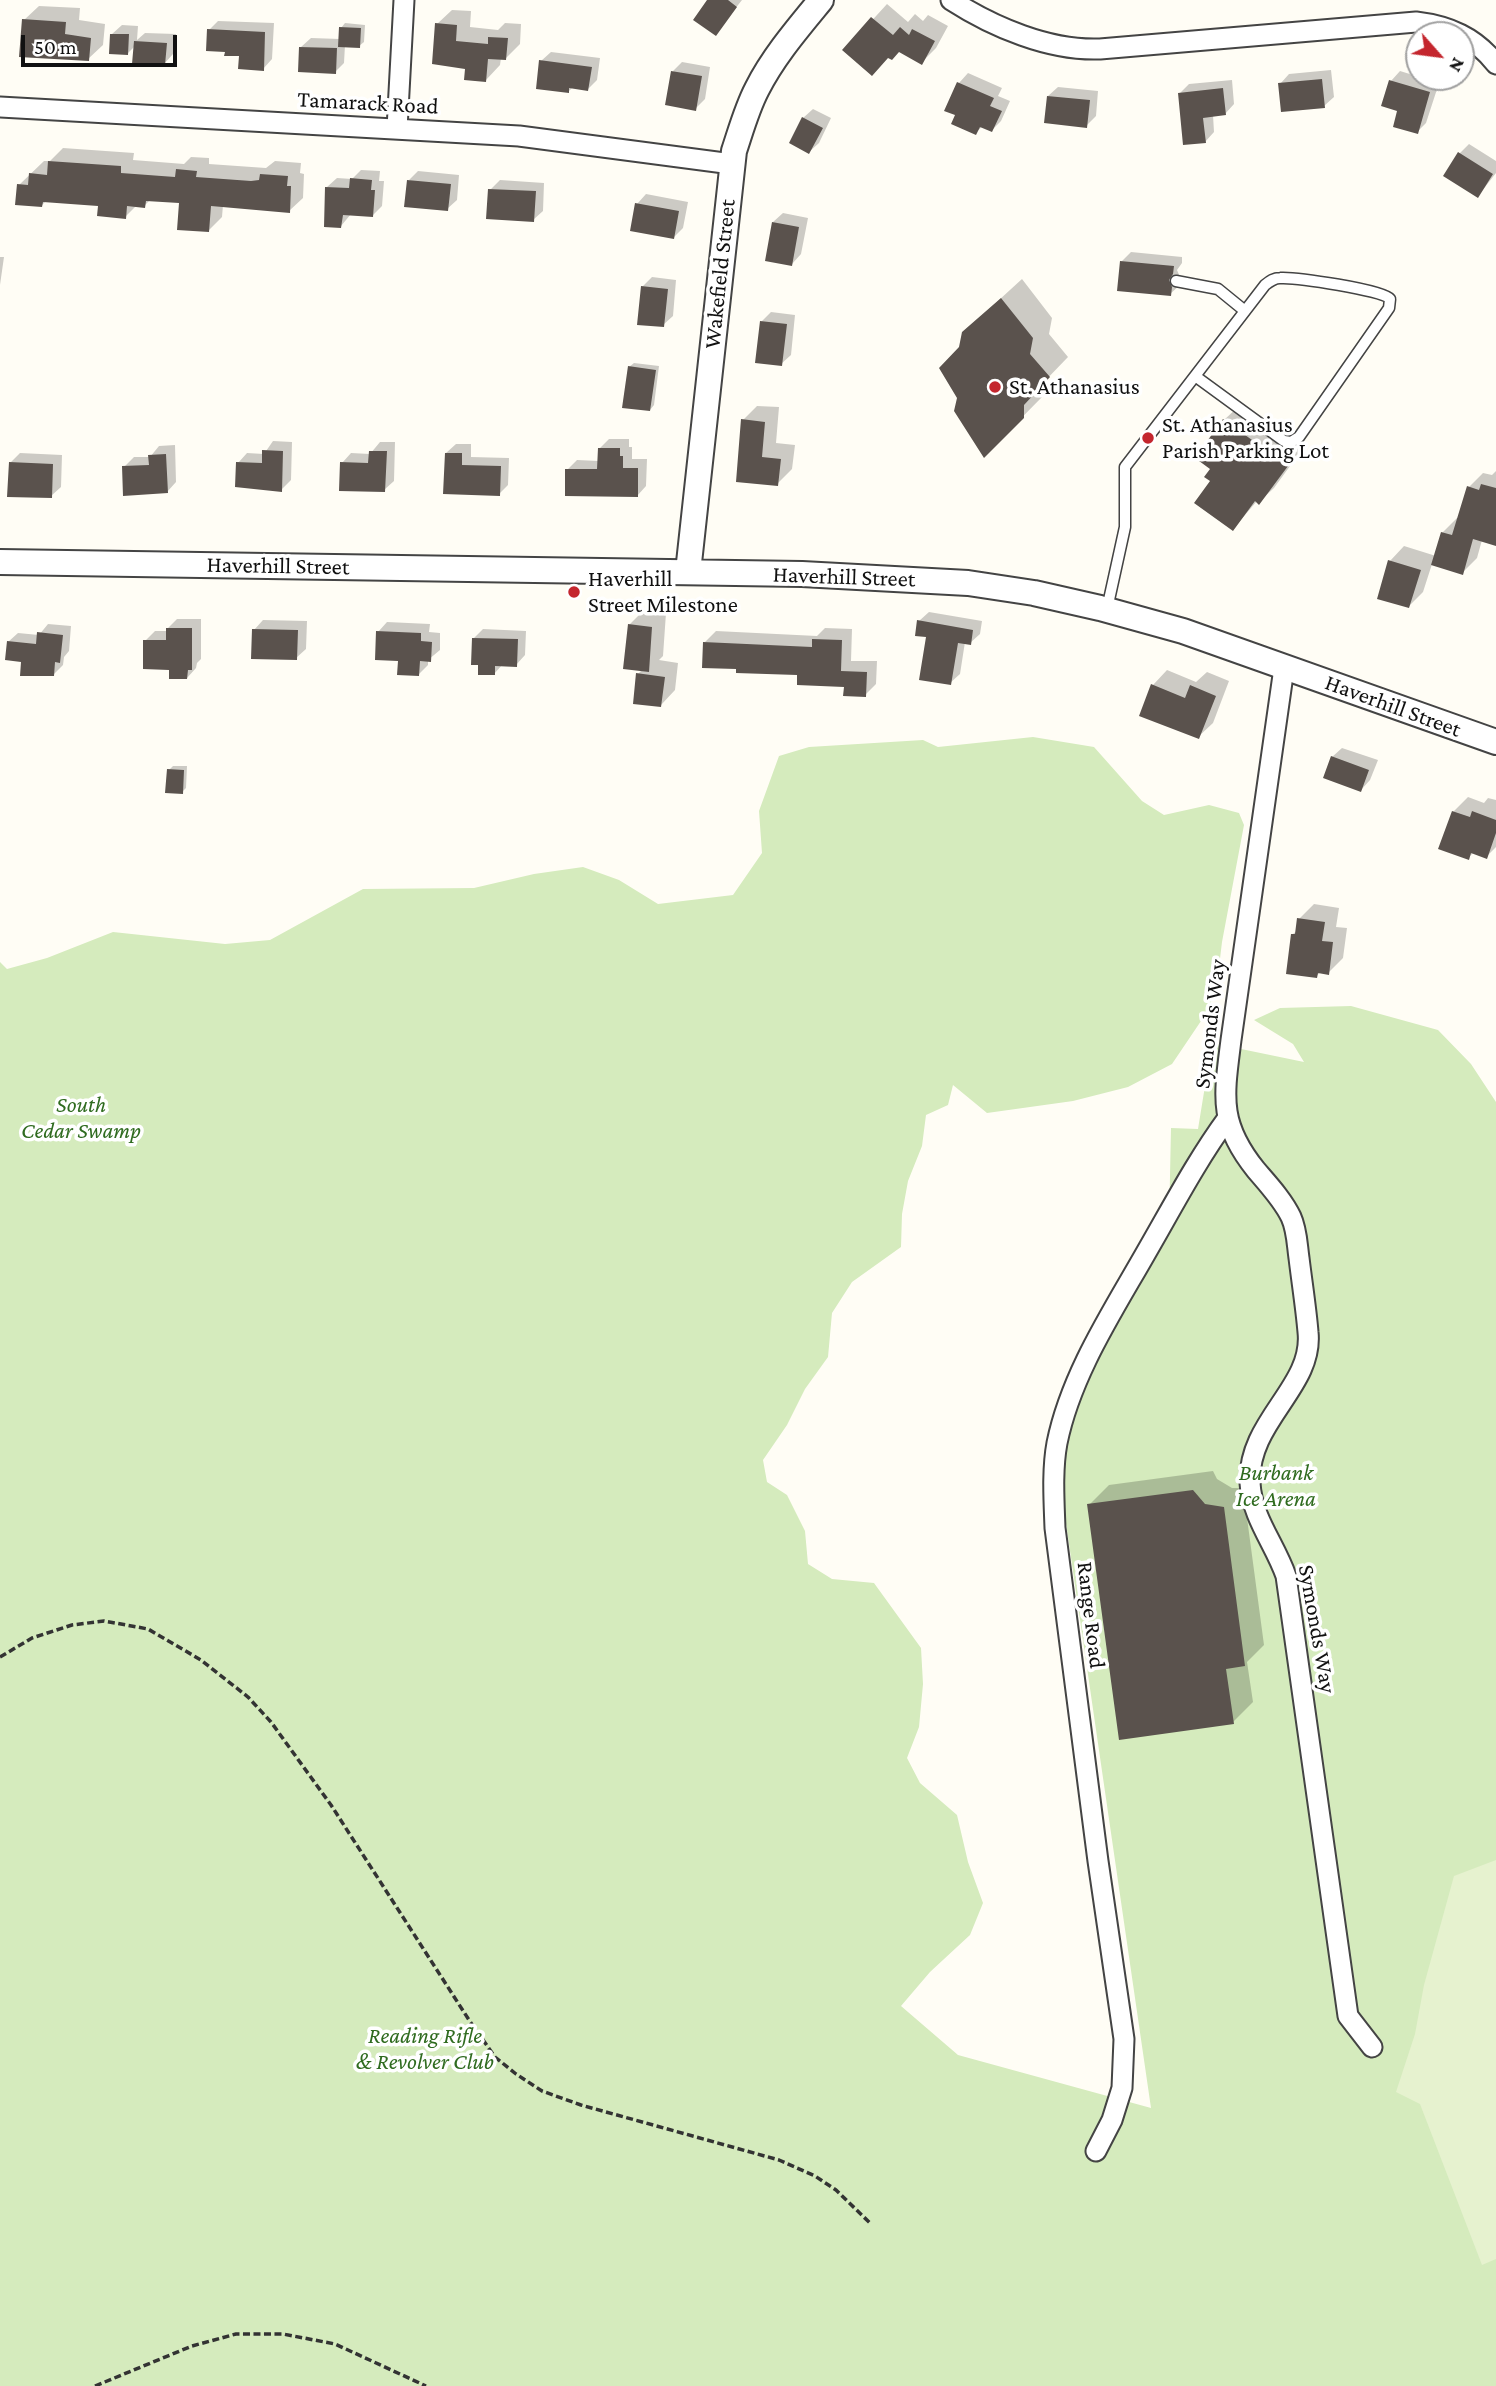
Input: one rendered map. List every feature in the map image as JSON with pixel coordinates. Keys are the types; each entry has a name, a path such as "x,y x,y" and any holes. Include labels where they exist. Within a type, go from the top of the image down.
{"street":[{"path":"397,129 404,0"},
{"name":"Wakefield Street","path":"688,572 732,164 743,121 758,87 783,48 821,0"},
{"path":"951,0 1012,30 1047,43 1075,49 1100,50 1416,22 1447,27 1460,33 1483,49 1496,64"},
{"name":"Tamarack Road","path":"0,107 519,136 732,164"},
{"name":"Haverhill Street","path":"0,562 802,574 958,582 1034,593 1183,631 1496,742"},
{"name":"Symonds Way","path":"1284,668 1229,1054 1226,1081 1227,1119 1238,1145 1290,1213 1296,1234 1309,1335 1308,1354 1297,1378 1260,1436 1253,1454 1250,1483 1257,1516 1286,1576 1348,2016 1373,2047"},
{"name":"Range Road","path":"1096,2151 1112,2120 1122,2088 1125,2066 1124,2039 1055,1528 1057,1445 1082,1370 1211,1141 1227,1119"}],"lane":[{"path":"1107,610 1125,527 1125,467 1195,376 1245,311 1268,283 1279,278 1384,293 1391,302 1390,308 1293,441 1282,439 1195,376"},
{"path":"1176,281 1218,289 1245,311"}],"path":[{"path":"0,1657 32,1638 72,1626 104,1621 148,1629 201,1660 248,1697 271,1721 331,1805 495,2057 542,2091 581,2105 779,2160 815,2176 836,2190 870,2223"},
{"path":"95,2386 192,2346 236,2334 282,2334 335,2344 426,2386"}],"green space":[{"path":"1033,737 1094,747 1142,801 1164,815 1209,805 1239,813 1244,825 1222,942 1216,992 1201,1021 1172,1064 1128,1087 1073,1101 987,1113 953,1085 948,1105 926,1115 922,1146 908,1181 902,1214 901,1247 852,1282 832,1313 828,1357 805,1389 787,1425 763,1460 767,1482 787,1495 805,1531 808,1564 832,1579 874,1583 921,1648 923,1684 919,1727 907,1758 920,1783 957,1815 968,1862 983,1903 970,1935 930,1972 901,2006 958,2055 1151,2108 1061,1489 1063,1452 1075,1405 1111,1327 1169,1224 1171,1128 1198,1129 1212,1043 1304,1062 1293,1044 1254,1020 1280,1008 1351,1006 1438,1030 1471,1064 1496,1102 1496,2386 0,2386 0,962 7,969 47,958 113,932 225,944 270,940 363,889 474,888 534,874 583,867 619,880 658,904 733,895 762,853 759,811 779,756 809,747 923,740 938,747"},
{"path":"1496,1860 1496,2259 1482,2265 1420,2104 1396,2092 1415,2034 1424,1985 1454,1876"}],"building":[{"path":"707,0 728,0 737,7 716,36 693,20"},
{"path":"871,17 893,35 900,27 909,35 912,29 935,41 922,65 899,52 892,60 888,58 872,76 842,50"},
{"path":"22,19 66,22 65,34 91,38 89,61 19,57"},
{"path":"435,23 457,25 456,41 488,44 488,37 508,38 506,60 488,59 486,82 464,80 465,69 432,64"},
{"path":"339,27 361,28 360,48 338,47"},
{"path":"207,29 265,32 264,71 238,69 239,56 224,56 225,52 206,51"},
{"path":"110,34 129,34 128,55 109,54"},
{"path":"134,41 167,43 165,65 132,64"},
{"path":"299,47 337,48 336,74 298,72"},
{"path":"539,60 592,67 588,91 569,88 569,93 536,89"},
{"path":"671,71 702,76 696,111 665,105"},
{"path":"1322,79 1325,108 1281,112 1278,83"},
{"path":"1389,80 1405,85 1405,91 1430,92 1418,134 1393,127 1397,111 1381,106"},
{"path":"957,82 994,98 990,106 1002,111 992,132 980,127 976,135 951,124 955,115 944,111"},
{"path":"1223,88 1226,115 1203,118 1206,143 1183,145 1178,93"},
{"path":"1047,96 1090,100 1087,128 1044,123"},
{"path":"802,117 823,128 809,154 789,143"},
{"path":"1458,152 1493,174 1478,198 1443,176"},
{"path":"48,161 121,166 121,173 175,177 176,169 197,171 196,177 251,181 259,180 260,174 288,176 287,186 291,186 290,213 211,206 209,232 177,230 179,203 146,201 145,208 127,206 126,219 97,216 98,206 43,202 42,207 15,205 17,184 28,185 29,173 47,175"},
{"path":"350,178 372,180 371,190 375,190 373,217 343,215 341,228 324,227 325,187 349,188"},
{"path":"407,180 451,184 448,211 404,207"},
{"path":"488,189 536,191 534,222 486,219"},
{"path":"635,203 679,211 674,239 630,231"},
{"path":"772,222 799,227 792,266 765,261"},
{"path":"1120,261 1174,266 1169,280 1172,287 1171,296 1117,291"},
{"path":"641,286 668,289 664,327 637,325"},
{"name":"St. Athanasius","path":"1001,298 1033,338 1030,354 1050,377 1024,405 1024,418 984,458 954,411 957,398 939,368 959,347 962,332"},
{"path":"760,321 787,324 782,366 755,363"},
{"path":"628,366 656,370 650,411 622,408"},
{"path":"741,419 765,422 762,457 781,459 778,486 736,482"},
{"path":"1223,419 1288,466 1259,505 1255,501 1233,531 1194,503 1210,481 1204,477 1210,469 1195,458"},
{"path":"598,448 620,448 623,468 638,468 638,497 565,496 565,469 597,469"},
{"path":"262,450 283,451 282,492 235,487 236,462 262,463"},
{"path":"369,451 387,451 385,492 339,491 340,462 368,463"},
{"path":"445,453 462,453 462,465 501,466 500,496 443,494"},
{"path":"166,454 168,493 123,496 122,466 149,465 148,455"},
{"path":"9,462 53,464 52,498 7,497"},
{"path":"1481,484 1496,488 1496,546 1473,539 1463,575 1431,565 1441,532 1452,535 1467,486 1479,490"},
{"path":"1388,560 1421,570 1409,608 1377,599"},
{"path":"917,620 973,630 971,645 958,643 951,685 919,680 926,637 915,636"},
{"path":"628,624 652,627 649,672 623,669"},
{"path":"166,628 192,628 192,670 188,670 187,679 169,679 169,670 143,669 143,640 166,640"},
{"path":"252,629 298,630 297,660 251,659"},
{"path":"376,631 421,633 421,641 432,642 431,662 420,661 419,676 397,675 398,661 375,660"},
{"path":"37,632 63,635 60,663 55,662 54,676 20,676 21,662 5,660 7,641 36,644"},
{"path":"472,638 518,639 517,667 495,666 495,675 478,675 478,665 471,665"},
{"path":"812,639 842,640 841,671 867,672 866,697 843,696 844,687 797,685 797,675 736,673 736,669 702,668 703,642 812,647"},
{"path":"636,673 665,677 661,707 633,704"},
{"path":"1151,684 1185,698 1190,685 1216,696 1199,739 1139,716"},
{"path":"1331,756 1369,770 1361,792 1323,778"},
{"path":"167,769 184,770 183,794 165,793"},
{"path":"1452,811 1470,817 1472,811 1496,820 1496,833 1487,859 1471,853 1469,860 1438,849"},
{"path":"1297,918 1325,922 1322,941 1333,942 1329,975 1318,973 1317,978 1286,974 1291,934 1295,934"},
{"name":"Burbank Ice Arena","path":"1193,1490 1205,1504 1224,1507 1245,1666 1226,1669 1234,1724 1119,1740 1087,1504"}],"place":[{"name":"St. Athanasius","path":"995,387"},
{"name":"St. Athanasius Parish Parking Lot","path":"1148,438"},
{"name":"Haverhill Street Milestone","path":"574,592"}],"park label":[{"name":"South Cedar Swamp","path":"81,1118"},
{"name":"Reading Rifle & Revolver Club","path":"425,2049"}]}
